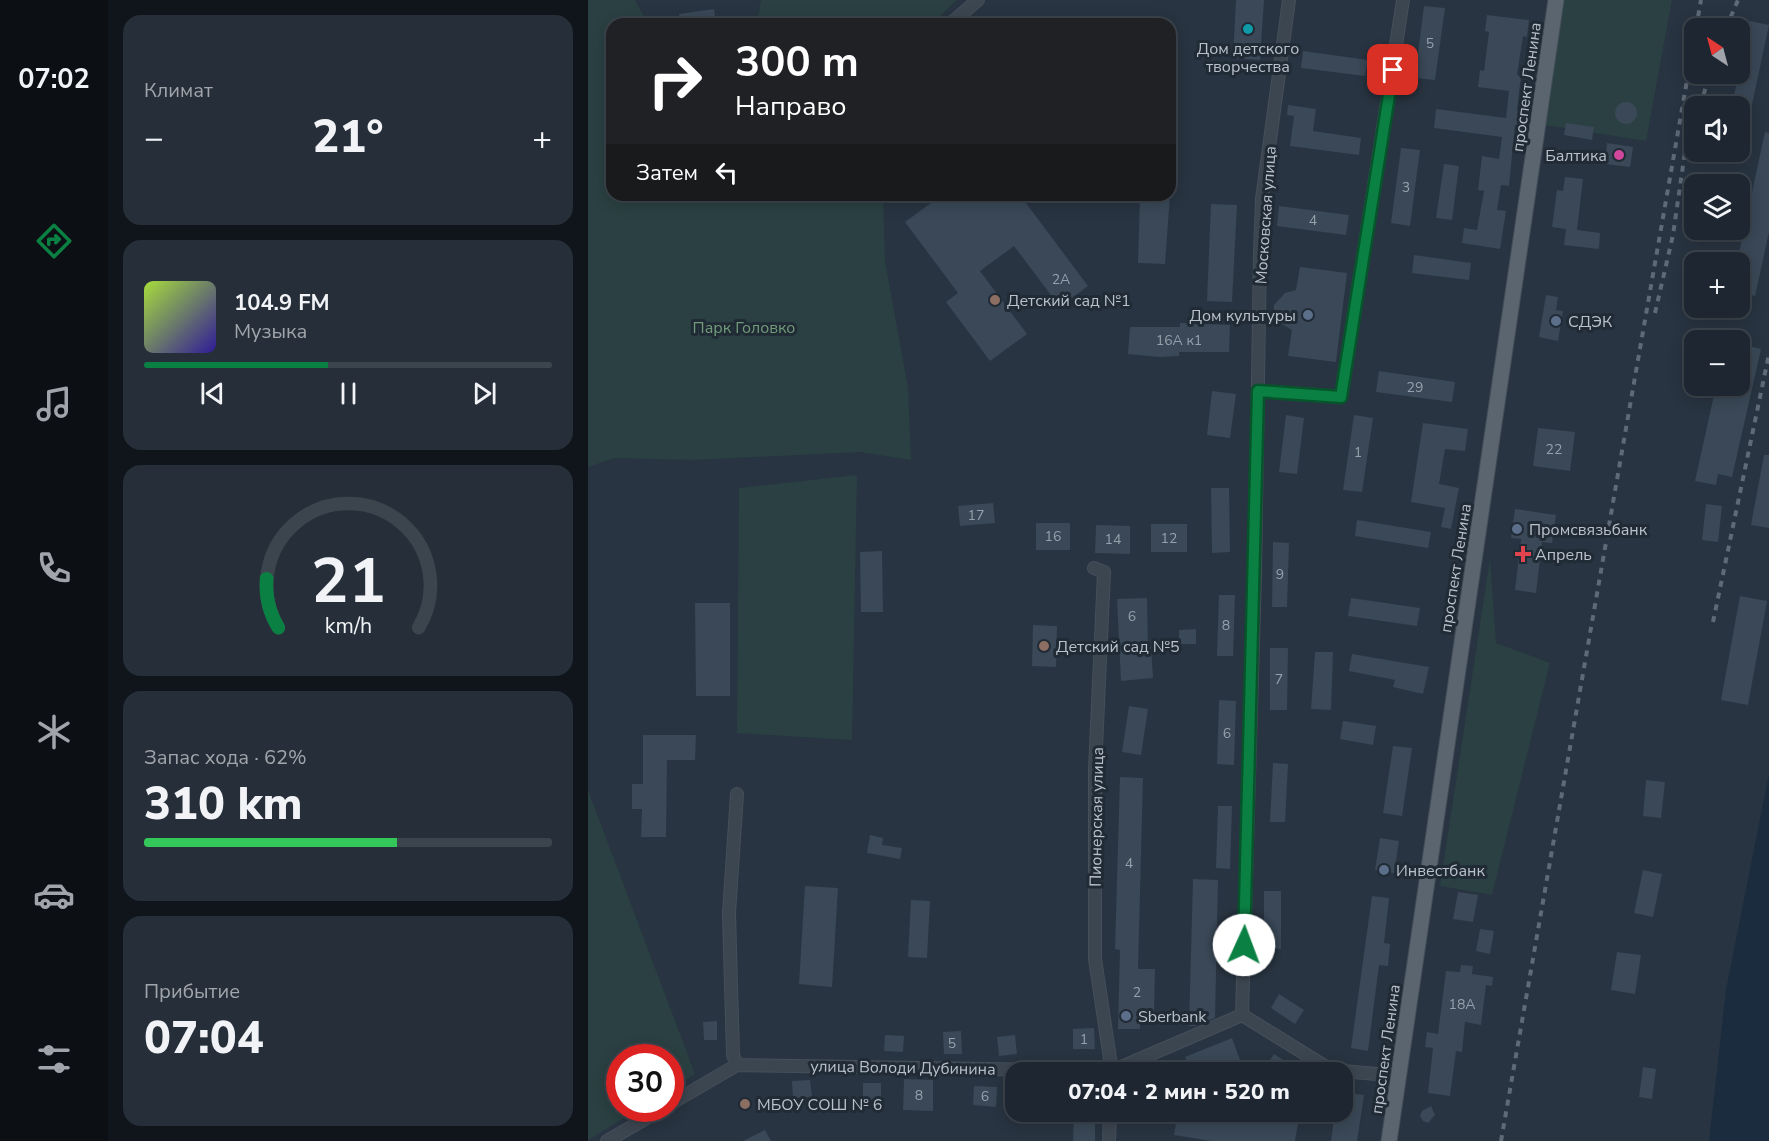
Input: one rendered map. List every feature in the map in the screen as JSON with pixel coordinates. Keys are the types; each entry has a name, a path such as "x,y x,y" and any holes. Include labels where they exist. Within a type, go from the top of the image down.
{"main road":[{"name":"проспект Ленина","path":"1389,1141 1556,0"}],"street":[{"path":"957,18 978,0"},
{"name":"Московская улица","path":"1242,1015 1262,199 1289,0"},
{"path":"1258,391 1341,397 1403,0"},
{"name":"Пионерская улица","path":"1094,568 1104,572 1095,770 1095,959 1110,1062"},
{"path":"684,1096 737,1065 733,1055 729,913 737,794"},
{"path":"1242,1015 1331,1070 1399,1076"},
{"name":"улица Володи Дубинина","path":"1135,1062 1242,1015"},
{"name":"улица Володи Дубинина","path":"737,1065 1005,1070"},
{"path":"607,1141 641,1122"},
{"path":"1109,1141 1110,1122"},
{"path":"629,1129 636,1141"}],"green space":[{"name":"Парк Головко","path":"588,0 635,0 645,18 606,18 606,201 883,201 885,261 908,388 911,460 860,452 691,460 615,458 588,467"},
{"path":"761,0 957,0 938,18 758,18"},
{"path":"1564,0 1672,0 1646,141 1545,125"},
{"path":"857,475 852,740 737,733 739,488"},
{"path":"1490,559 1496,643 1550,663 1492,895 1440,886"},
{"path":"588,790 684,1044 606,1044 606,1122 618,1122 588,1140"},
{"path":"684,1045 695,1074 684,1081"}],"water":[{"path":"1769,774 1769,1141 1709,1141 1726,990"}],"building":[{"name":"Дом детского творчества","path":"1236,0 1264,0 1260,60 1233,58"},
{"path":"1424,6 1445,8 1435,80 1415,78"},
{"path":"714,9 715,18 679,18 679,14"},
{"path":"1487,15 1529,20 1527,37 1523,36 1517,75 1521,76 1517,110 1524,111 1522,125 1515,125 1509,186 1501,185 1497,210 1506,211 1500,249 1462,243 1464,228 1477,230 1484,191 1478,190 1482,156 1499,159 1502,137 1434,128 1436,109 1506,118 1509,91 1478,87 1480,70 1484,71 1489,32 1485,31"},
{"path":"1750,21 1769,25 1751,109 1750,96 1734,96 1736,84 1750,84"},
{"path":"1303,51 1368,60 1365,76 1301,68"},
{"path":"1626,102 1634,105 1637,113 1634,121 1626,124 1618,121 1615,113 1618,105"},
{"path":"1288,105 1316,109 1313,131 1361,138 1359,155 1290,146 1294,116 1287,115"},
{"path":"1566,123 1594,127 1592,140 1564,135"},
{"path":"1765,132 1769,133 1769,232 1755,296 1750,295 1750,252 1739,252 1742,240 1750,240 1750,202"},
{"name":"Балтика","path":"1607,143 1633,147 1630,167 1605,164"},
{"path":"1401,148 1420,150 1410,226 1391,223"},
{"path":"1444,164 1459,166 1452,220 1436,218"},
{"path":"1565,177 1583,179 1577,230 1600,233 1599,249 1564,245 1566,229 1552,227 1557,190 1563,191"},
{"path":"934,201 1024,201 1088,286 1060,307 1014,246 980,271 1027,334 990,361 946,302 958,293 905,222"},
{"path":"1140,201 1170,201 1165,264 1138,263"},
{"path":"1211,204 1237,205 1232,302 1207,301"},
{"path":"1279,206 1349,215 1346,235 1277,226"},
{"path":"1414,255 1471,263 1469,280 1412,273"},
{"name":"Дом культуры","path":"1300,267 1347,273 1336,362 1288,356 1292,330 1279,322 1274,314 1274,305 1285,293 1296,290"},
{"path":"1546,295 1558,297 1556,310 1563,311 1558,341 1539,337"},
{"path":"1180,323 1230,325 1229,352 1179,352 1179,356 1159,357 1128,354 1130,327 1180,327"},
{"path":"1750,346 1761,349 1732,477 1718,474 1716,485 1695,481 1714,396 1750,396"},
{"path":"1379,371 1455,382 1452,402 1376,392"},
{"path":"1212,391 1236,394 1230,438 1207,435"},
{"path":"1286,415 1304,418 1297,474 1279,472"},
{"path":"1354,415 1373,418 1362,492 1343,490"},
{"path":"1423,423 1468,429 1465,451 1445,449 1439,484 1459,488 1451,529 1441,527 1445,508 1411,502"},
{"path":"1538,428 1575,432 1570,471 1533,466"},
{"path":"1764,455 1769,455 1769,528 1751,525"},
{"path":"1211,488 1229,488 1230,552 1212,553"},
{"path":"993,503 995,523 960,526 958,506"},
{"path":"1706,504 1722,506 1718,542 1702,540"},
{"path":"1515,509 1556,515 1552,543 1542,542 1536,593 1515,590 1521,539 1511,538"},
{"path":"1357,520 1431,532 1428,548 1355,536"},
{"path":"1036,523 1070,523 1070,550 1036,550"},
{"path":"1151,524 1187,524 1187,552 1151,552"},
{"path":"1096,525 1130,526 1130,554 1095,553"},
{"path":"1273,542 1289,543 1287,607 1272,607"},
{"path":"882,551 883,612 861,612 860,552"},
{"path":"1219,595 1235,595 1233,656 1217,656"},
{"path":"1740,596 1767,601 1748,705 1721,700"},
{"path":"1147,598 1148,647 1151,647 1153,678 1121,681 1117,599"},
{"path":"1351,598 1420,608 1417,626 1348,616"},
{"path":"695,603 730,603 730,696 696,696"},
{"name":"Детский сад №5","path":"1033,625 1057,626 1056,667 1032,666"},
{"path":"1196,629 1196,644 1179,644 1179,630"},
{"path":"1270,648 1288,648 1287,710 1270,710"},
{"path":"1315,652 1333,652 1331,710 1311,709"},
{"path":"1352,654 1429,667 1423,694 1393,687 1395,680 1349,671"},
{"path":"1219,700 1236,701 1234,765 1217,764"},
{"path":"1129,706 1148,709 1141,755 1122,752"},
{"path":"1343,721 1376,726 1373,745 1340,739"},
{"path":"643,735 696,735 695,760 667,760 666,837 641,837 642,809 632,809 632,784 643,784"},
{"path":"1393,746 1412,748 1402,816 1383,813"},
{"path":"1273,763 1288,764 1285,822 1270,822"},
{"path":"1120,777 1143,778 1138,969 1155,969 1154,1014 1140,1014 1140,1029 1118,1029 1120,950 1115,949"},
{"path":"1646,780 1665,782 1661,818 1643,816"},
{"path":"1218,806 1232,806 1230,869 1216,868"},
{"path":"870,835 883,838 882,845 902,848 900,859 867,853"},
{"path":"1380,838 1399,841 1394,873 1375,870"},
{"path":"1643,870 1662,874 1653,917 1634,913"},
{"path":"1193,879 1218,880 1215,1018 1189,1026"},
{"path":"805,886 838,888 832,987 799,984"},
{"path":"1264,891 1281,891 1281,949 1264,948"},
{"path":"1458,892 1478,895 1473,922 1453,919"},
{"path":"1372,896 1389,898 1384,943 1390,944 1388,966 1379,965 1368,1051 1351,1048"},
{"path":"911,900 930,901 927,958 908,957"},
{"path":"1480,929 1494,931 1490,954 1476,951"},
{"path":"1617,952 1641,955 1635,994 1611,990"},
{"path":"1461,965 1473,966 1472,974 1493,977 1492,986 1486,985 1481,1025 1465,1022 1462,1052 1456,1051 1450,1096 1428,1093 1433,1048 1425,1047 1427,1032 1438,1034 1446,971 1460,972"},
{"path":"1279,994 1304,1010 1295,1024 1271,1008"},
{"path":"717,1021 717,1040 704,1040 703,1022"},
{"path":"1094,1028 1095,1049 1073,1049 1073,1029"},
{"path":"961,1031 962,1054 944,1054 943,1032"},
{"path":"885,1035 904,1036 903,1052 884,1051"},
{"path":"1015,1035 1017,1054 999,1056 997,1037"},
{"path":"1232,1038 1240,1060 1235,1062 1187,1062 1185,1057"},
{"path":"1274,1054 1286,1062 1269,1062"},
{"path":"1643,1067 1656,1069 1652,1099 1639,1097"},
{"path":"904,1079 933,1080 933,1111 903,1110"},
{"path":"810,1080 812,1097 793,1098 792,1081"},
{"path":"863,1083 881,1083 881,1100 863,1100"},
{"path":"974,1086 997,1087 996,1107 973,1105"},
{"path":"1353,1094 1364,1095 1357,1141 1331,1141 1334,1122 1353,1122"},
{"path":"1431,1106 1435,1115 1428,1123 1420,1116 1422,1111"},
{"path":"1074,1122 1095,1122 1095,1141 1073,1141"},
{"path":"1176,1122 1298,1122 1295,1141 1211,1141 1174,1135"},
{"path":"765,1130 771,1141 743,1141"}],"railway":[{"path":"1698,18 1701,0"},
{"path":"1730,18 1738,0"},
{"path":"1501,1141 1686,84"},
{"path":"1703,96 1707,84"},
{"path":"1655,313 1673,235 1684,159"},
{"path":"1713,622 1769,354"}],"place":[{"name":"Дом детского творчества","path":"1248,29"},
{"name":"Балтика","path":"1619,155"},
{"name":"Детский сад №1","path":"995,300"},
{"name":"Дом культуры","path":"1308,315"},
{"name":"СДЭК","path":"1556,321"},
{"name":"Промсвязьбанк","path":"1517,529"},
{"name":"Апрель","path":"1523,554"},
{"name":"Детский сад №5","path":"1044,646"},
{"name":"Инвестбанк","path":"1384,870"},
{"name":"Sberbank","path":"1126,1016"},
{"name":"МБОУ СОШ № 6","path":"745,1104"}],"route":[{"path":"1244,945 1258,391 1341,397 1393,70"}]}
